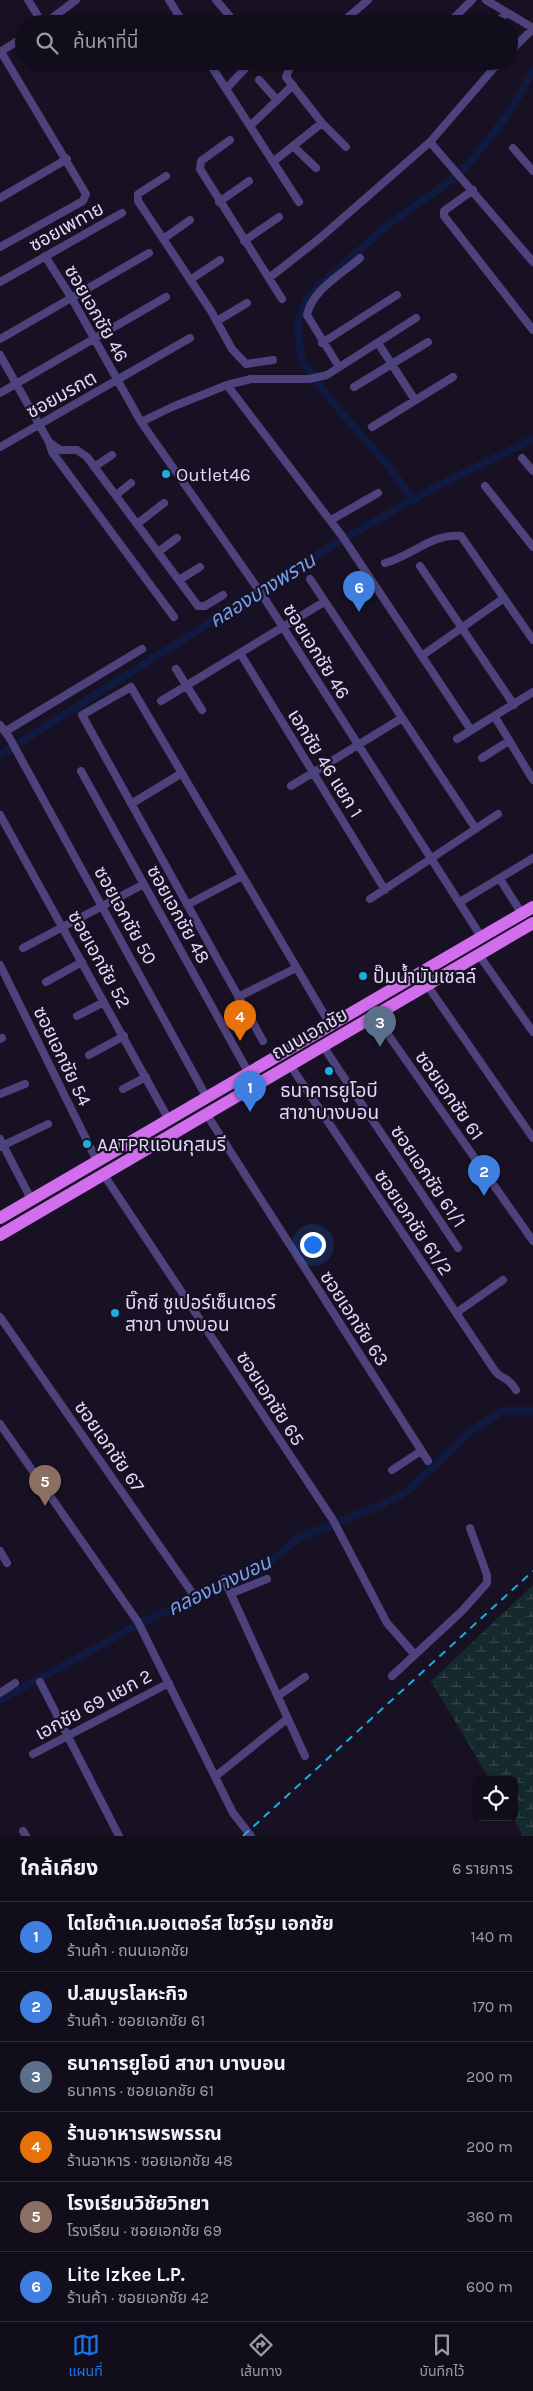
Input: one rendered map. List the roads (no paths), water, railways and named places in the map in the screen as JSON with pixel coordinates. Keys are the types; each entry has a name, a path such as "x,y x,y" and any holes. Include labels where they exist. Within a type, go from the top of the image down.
{"main road":[{"name":"ถนนเอกชัย","path":"0,1218 528,911"},
{"name":"ถนนเอกชัย","path":"0,1235 427,985 531,928"}],"street":[{"path":"28,0 37,15"},
{"path":"169,0 178,15"},
{"path":"216,0 229,15"},
{"path":"350,15 368,0"},
{"path":"457,15 472,0"},
{"path":"486,0 511,15"},
{"path":"54,15 72,1"},
{"path":"518,20 533,29 518,43"},
{"path":"0,247 86,198 86,194 67,159 0,52 15,43"},
{"path":"214,70 299,202"},
{"path":"226,89 244,70"},
{"path":"289,70 286,77 322,123 346,147"},
{"path":"269,278 326,232 430,142 492,70"},
{"path":"259,80 277,100"},
{"path":"250,126 293,85"},
{"path":"274,161 322,123"},
{"path":"230,140 199,164 219,202 282,299"},
{"path":"430,142 445,157 533,262"},
{"path":"293,146 316,168"},
{"path":"513,148 533,171"},
{"path":"0,198 67,159"},
{"path":"166,176 138,194 137,198 217,321 232,349 246,364 251,379"},
{"path":"219,202 250,181"},
{"path":"473,190 444,212 444,216 533,330"},
{"name":"ซอยเพทาย","path":"0,282 122,213"},
{"path":"244,241 279,217"},
{"path":"163,239 190,220"},
{"path":"0,339 149,253"},
{"name":"ซอยเอกชัย 46","path":"45,256 141,422 263,596 482,938"},
{"path":"339,367 322,343 307,315 309,307 317,295 360,258"},
{"path":"190,280 220,260"},
{"path":"322,343 397,295"},
{"path":"0,393 95,340 166,297"},
{"path":"217,321 247,304"},
{"path":"141,422 172,407 227,385 251,379 309,379 327,375 416,318"},
{"name":"ซอยมรกต","path":"0,447 190,338"},
{"path":"354,388 428,342"},
{"path":"378,343 415,400"},
{"path":"0,355 40,425 52,452 174,617"},
{"path":"246,364 273,360"},
{"path":"372,428 452,377"},
{"path":"227,385 331,520 471,730"},
{"path":"49,442 64,452 82,452 201,608 223,595"},
{"path":"94,467 112,455"},
{"path":"522,458 533,472"},
{"path":"116,495 131,483"},
{"path":"485,486 533,547"},
{"path":"331,520 378,493"},
{"path":"137,524 164,503"},
{"path":"385,563 401,558 430,541 452,535 461,536 533,640"},
{"path":"158,552 176,538"},
{"path":"179,580 200,566"},
{"path":"420,566 514,705"},
{"path":"310,580 476,829"},
{"path":"422,655 504,598"},
{"path":"161,701 324,602"},
{"path":"3,730 142,649"},
{"name":"เอกชัย 46 แยก 1","path":"240,653 385,890"},
{"path":"176,669 202,710"},
{"path":"263,1041 82,715 131,687 330,1026"},
{"path":"457,740 533,692"},
{"path":"495,717 533,780"},
{"path":"291,786 402,718"},
{"name":"ซอยเอกชัย 50","path":"3,730 15,747 207,1098"},
{"path":"482,758 509,740"},
{"name":"ซอยเอกชัย 48","path":"82,770 256,1086"},
{"path":"131,804 182,773"},
{"path":"370,899 498,814"},
{"name":"ซอยเอกชัย 52","path":"0,815 169,1120"},
{"path":"460,902 533,858"},
{"path":"187,905 242,876"},
{"path":"500,879 528,911"},
{"path":"23,948 144,884"},
{"path":"479,955 533,1032"},
{"path":"46,982 82,962"},
{"name":"ซอยเอกชัย 54","path":"0,965 97,1162"},
{"path":"238,997 296,968"},
{"path":"427,985 533,1138"},
{"path":"77,1016 104,1002"},
{"name":"ซอยเอกชัย 61","path":"375,1016 533,1242"},
{"path":"89,1055 124,1036"},
{"name":"ซอยเอกชัย 61/1","path":"323,1046 458,1248"},
{"name":"ซอยเอกชัย 61/2","path":"290,1065 497,1374 510,1380 516,1390"},
{"path":"123,1089 146,1077"},
{"path":"0,1094 25,1084"},
{"name":"ซอยเอกชัย 63","path":"207,1115 428,1461"},
{"path":"31,1200 1,1143 48,1124"},
{"name":"ซอยเอกชัย 65","path":"104,1175 339,1531 387,1623 415,1655"},
{"path":"456,1313 503,1280"},
{"name":"ซอยเอกชัย 67","path":"0,1317 193,1594"},
{"path":"0,1424 138,1622 233,1813 251,1836"},
{"path":"392,1470 421,1451"},
{"path":"392,1676 462,1611 488,1583 488,1575 470,1528"},
{"path":"0,1551 7,1563"},
{"path":"224,1579 232,1592 305,1756"},
{"path":"232,1592 267,1579"},
{"path":"278,1696 305,1677"},
{"path":"40,1682 69,1735 119,1836"},
{"path":"0,1693 15,1683"},
{"name":"เอกชัย 69 แยก 2","path":"33,1754 169,1683"},
{"path":"216,1776 287,1719"}],"waterway":[{"path":"413,500 390,468 329,398 305,365 300,353 298,322 306,300 328,278 384,228 453,179 468,165 509,113 533,71"},
{"name":"คลองบางพราน","path":"0,755 333,545 437,486 533,439"},
{"name":"คลองบางบอน","path":"0,1700 143,1622 265,1567 298,1538 379,1506 408,1491 473,1429 503,1411 533,1411"}],"railway":[{"path":"243,1836 533,1571"}],"place":[{"name":"Outlet46","path":"166,474"},
{"name":"Lite Izkee L.P.","path":"359,612"},
{"name":"ปั๊มน้ำมันเชลล์","path":"363,976"},
{"name":"ร้านอาหารพรพรรณ","path":"240,1041"},
{"name":"ธนาคารยูโอบี สาขา บางบอน","path":"380,1047"},
{"name":"ธนาคารยูโอบี สาขาบางบอน","path":"329,1071"},
{"name":"โตโยต้าเค.มอเตอร์ส โชว์รูม เอกชัย","path":"250,1112"},
{"name":"AATPRแอนกุสมรี","path":"87,1144"},
{"name":"ป.สมบูรโลหะกิจ","path":"484,1196"},
{"name":"บิ๊กซี ซูเปอร์เซ็นเตอร์ สาขา บางบอน","path":"115,1313"},
{"name":"โรงเรียนวิชัยวิทยา","path":"45,1506"}]}
